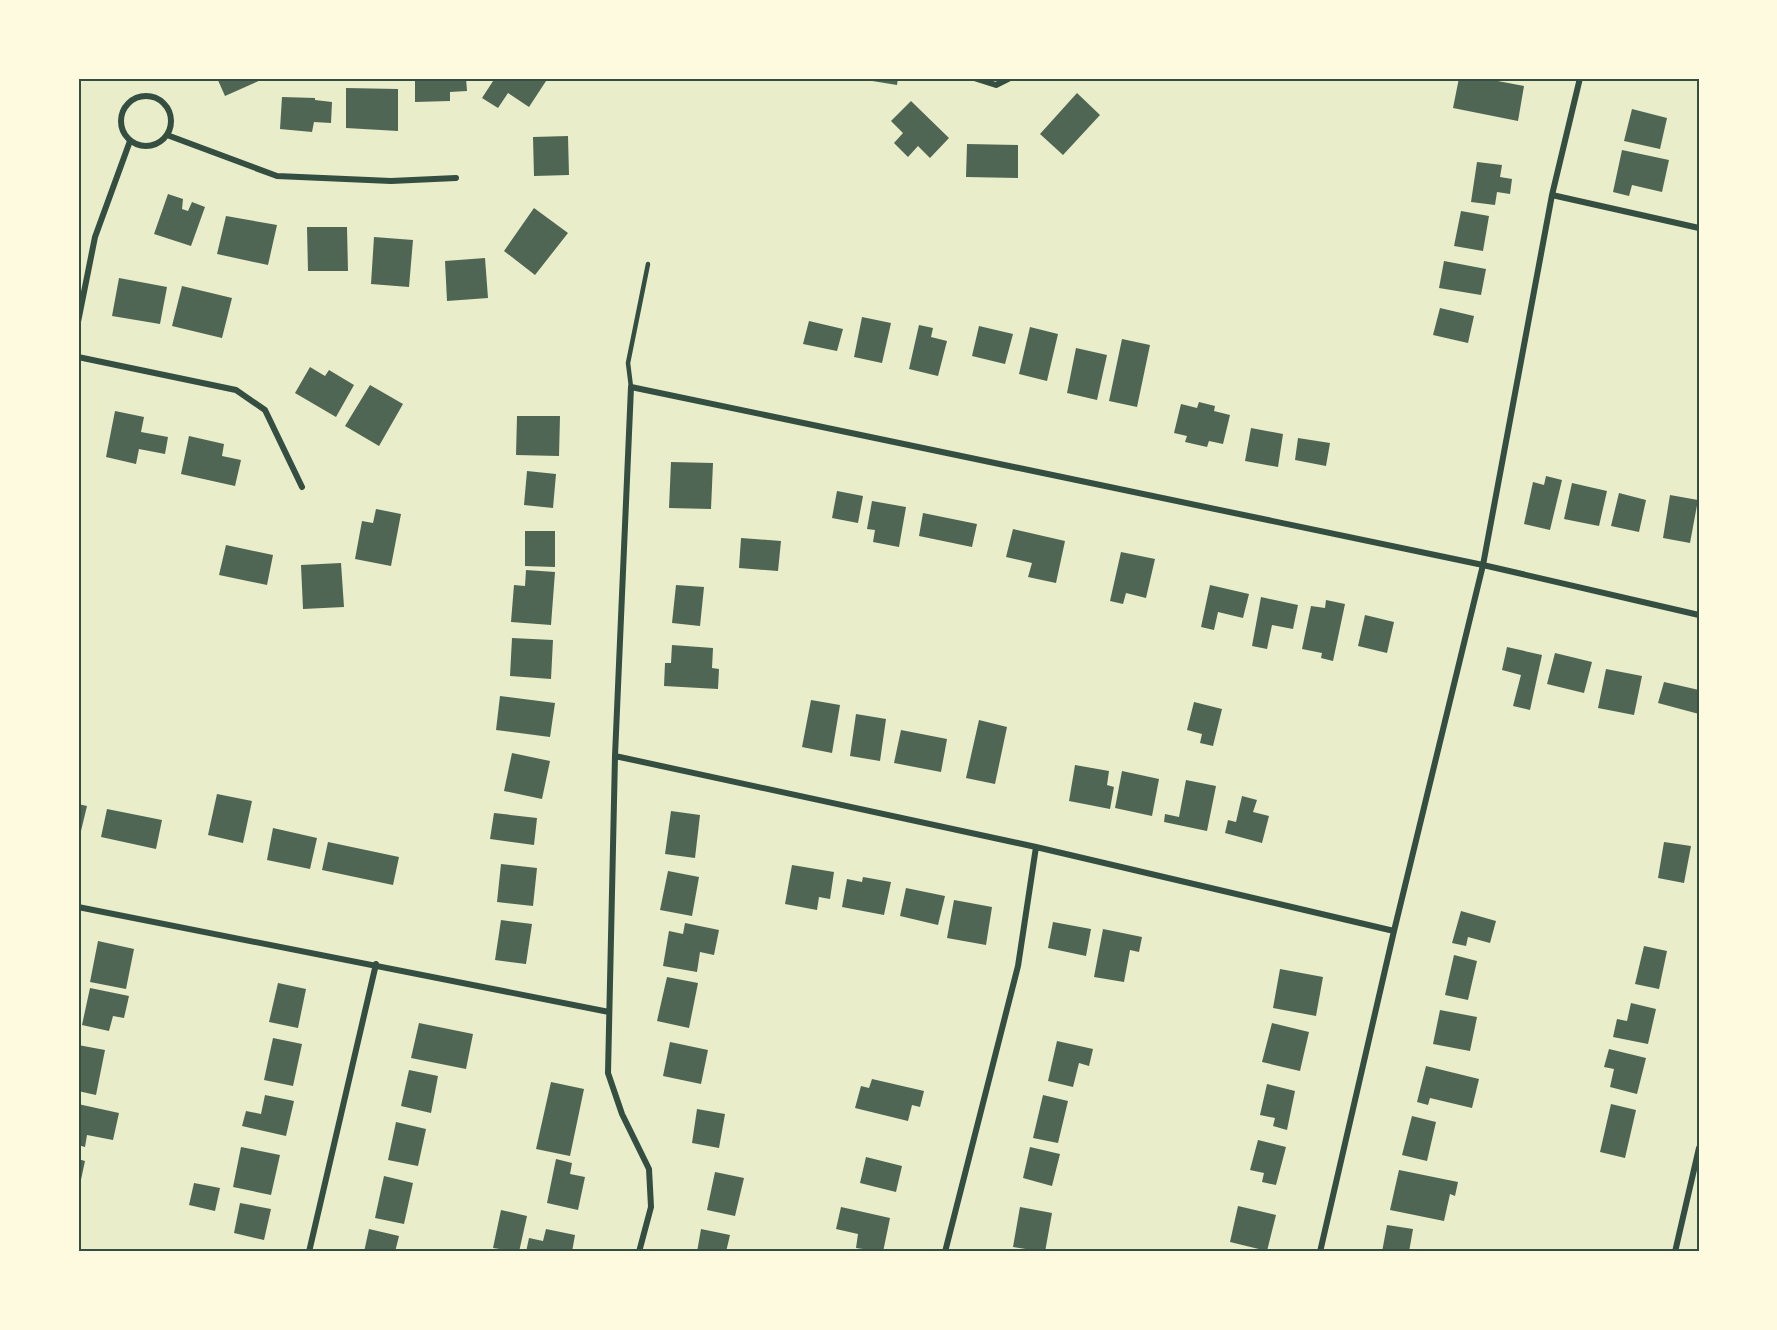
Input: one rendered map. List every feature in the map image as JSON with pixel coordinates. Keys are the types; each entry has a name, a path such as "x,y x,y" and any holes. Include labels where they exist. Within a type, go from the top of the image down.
{"street":[{"path":"974,78 990,85 1010,78"},
{"path":"1320,1252 1394,931 1483,565 1552,195 1580,78"},
{"path":"142,96 158,99 165,104 171,119 167,135 154,145 138,145 130,141 121,127 123,111 128,104 142,96"},
{"path":"167,135 277,176 391,181 456,178"},
{"path":"78,322 95,237 130,141"},
{"path":"1552,195 1699,228"},
{"path":"78,357 236,390 265,410 302,487"},
{"path":"639,1252 651,1207 649,1169 622,1114 609,1072 615,756 632,387 1483,565 1699,615"},
{"path":"615,756 1036,847 1394,931"},
{"path":"945,1252 1018,966 1036,847"},
{"path":"78,906 609,1012"},
{"path":"309,1252 376,964"},
{"path":"1675,1252 1699,1148"}],"lane":[{"path":"632,387 628,363 648,264"}],"building":[{"path":"217,78 260,78 261,80 225,96"},
{"path":"415,78 466,78 467,91 450,92 450,101 415,102"},
{"path":"495,78 548,78 529,107 508,93 498,108 482,98"},
{"path":"866,78 898,78 897,85 866,80"},
{"path":"1459,78 1482,78 1524,86 1518,121 1453,108"},
{"path":"346,88 398,89 398,131 346,128"},
{"path":"1077,93 1100,115 1063,155 1040,134"},
{"path":"282,97 315,98 315,100 332,102 331,123 314,122 312,132 280,129"},
{"path":"911,101 949,138 930,158 918,146 908,157 894,143 903,133 891,121"},
{"path":"1632,109 1667,118 1660,149 1624,141"},
{"path":"568,136 569,175 534,176 533,137"},
{"path":"967,144 1018,145 1018,178 966,177"},
{"path":"1622,150 1669,160 1662,192 1632,185 1629,196 1613,192"},
{"path":"1477,162 1502,165 1500,177 1512,179 1510,194 1497,192 1495,205 1471,202"},
{"path":"168,194 183,199 182,209 188,211 192,202 205,207 191,246 154,234"},
{"path":"534,208 568,233 535,275 504,251"},
{"path":"1461,211 1489,216 1483,251 1454,246"},
{"path":"226,216 277,225 268,265 217,254"},
{"path":"307,227 347,227 348,271 308,271"},
{"path":"374,237 413,240 409,287 371,284"},
{"path":"485,258 488,298 447,301 445,261"},
{"path":"1444,261 1486,269 1481,295 1439,288"},
{"path":"119,278 167,287 160,324 112,316"},
{"path":"182,286 232,298 222,338 172,326"},
{"path":"1440,308 1474,316 1468,343 1433,335"},
{"path":"862,317 891,323 882,363 854,357"},
{"path":"809,321 843,329 837,351 803,344"},
{"path":"919,325 933,328 931,337 947,341 938,376 909,369"},
{"path":"979,326 1013,334 1005,364 972,356"},
{"path":"1030,327 1058,334 1047,381 1019,374"},
{"path":"1122,339 1150,345 1137,407 1109,401"},
{"path":"1076,348 1107,355 1097,400 1067,393"},
{"path":"310,367 325,376 329,370 354,385 336,417 295,393"},
{"path":"370,385 403,404 379,446 345,426"},
{"path":"1199,402 1215,406 1214,411 1230,415 1223,444 1209,441 1207,447 1185,442 1187,436 1174,433 1181,404 1197,408"},
{"path":"115,411 144,417 141,432 168,437 165,454 139,449 136,464 106,457"},
{"path":"517,416 560,416 559,456 516,455"},
{"path":"1251,428 1283,434 1278,467 1245,461"},
{"path":"189,436 224,444 222,456 241,460 235,486 181,474"},
{"path":"1298,438 1330,443 1326,466 1295,460"},
{"path":"671,462 713,463 711,509 669,508"},
{"path":"527,471 556,474 553,508 524,505"},
{"path":"1546,476 1562,480 1550,530 1524,524 1533,482 1544,485"},
{"path":"1572,483 1607,491 1599,526 1564,519"},
{"path":"837,491 863,496 858,523 832,518"},
{"path":"1619,493 1646,500 1639,532 1611,526"},
{"path":"1670,495 1698,500 1690,543 1663,538"},
{"path":"872,501 906,507 899,547 873,542 875,530 867,529"},
{"path":"376,509 401,514 391,566 355,559 362,521 373,523"},
{"path":"923,513 977,524 972,547 919,536"},
{"path":"1013,529 1065,541 1056,583 1028,577 1032,563 1006,557"},
{"path":"525,531 555,531 555,567 525,566"},
{"path":"741,538 781,541 778,571 739,568"},
{"path":"226,545 273,555 267,585 219,575"},
{"path":"1121,552 1155,559 1146,598 1126,593 1123,604 1110,601"},
{"path":"341,563 344,607 303,609 301,565"},
{"path":"526,570 555,572 551,625 511,622 514,585 525,586"},
{"path":"676,585 704,587 700,626 672,623"},
{"path":"1210,585 1249,594 1243,618 1218,612 1214,630 1201,627"},
{"path":"1261,597 1298,605 1293,629 1272,625 1267,649 1252,646"},
{"path":"1326,600 1345,604 1333,661 1321,658 1322,653 1302,649 1311,606 1325,608"},
{"path":"1365,615 1394,622 1387,653 1358,646"},
{"path":"512,638 553,640 551,679 510,676"},
{"path":"672,645 713,648 712,668 719,669 718,689 664,686 665,663 671,663"},
{"path":"1507,647 1542,655 1530,710 1513,706 1521,675 1502,670"},
{"path":"1555,653 1592,662 1584,693 1547,684"},
{"path":"1606,669 1642,676 1634,715 1598,708"},
{"path":"1664,682 1699,690 1699,714 1658,703"},
{"path":"500,696 555,703 550,737 496,730"},
{"path":"811,700 840,705 832,753 802,747"},
{"path":"1194,702 1222,709 1213,746 1200,743 1202,734 1187,730"},
{"path":"856,714 886,719 880,761 850,756"},
{"path":"979,720 1007,727 995,784 966,778"},
{"path":"901,730 947,739 941,772 894,763"},
{"path":"512,753 550,761 542,799 504,791"},
{"path":"1075,765 1109,771 1107,785 1114,787 1110,809 1069,801"},
{"path":"1122,771 1159,779 1152,816 1115,808"},
{"path":"1186,780 1216,786 1207,831 1164,822 1165,814 1179,817"},
{"path":"217,794 252,801 243,843 208,835"},
{"path":"1242,796 1257,800 1253,812 1269,816 1262,843 1225,833 1228,820 1236,822"},
{"path":"78,804 87,806 80,835 78,835"},
{"path":"107,809 162,820 156,849 101,837"},
{"path":"671,811 700,815 695,858 665,854"},
{"path":"494,813 537,818 534,845 490,839"},
{"path":"273,828 317,838 310,869 267,860"},
{"path":"328,842 399,857 393,885 322,870"},
{"path":"1664,842 1691,846 1684,883 1658,878"},
{"path":"501,864 537,868 533,906 497,902"},
{"path":"792,865 834,872 830,899 819,897 817,910 785,904"},
{"path":"668,871 699,877 692,916 660,910"},
{"path":"863,877 891,882 884,915 842,907 847,879 862,882"},
{"path":"906,888 945,896 938,925 900,916"},
{"path":"954,900 992,907 986,945 947,938"},
{"path":"1461,911 1496,921 1490,943 1468,937 1466,946 1452,943"},
{"path":"501,920 532,924 526,964 495,960"},
{"path":"1053,922 1091,929 1086,956 1048,948"},
{"path":"685,923 719,930 714,955 700,952 697,972 663,966 669,931 683,934"},
{"path":"1103,929 1142,937 1139,952 1130,950 1124,982 1094,977"},
{"path":"98,941 134,949 126,989 90,982"},
{"path":"1644,946 1667,951 1659,989 1635,984"},
{"path":"1454,955 1477,961 1468,1000 1445,995"},
{"path":"1280,969 1323,977 1316,1016 1273,1008"},
{"path":"667,977 698,983 689,1028 657,1021"},
{"path":"278,983 306,989 298,1028 269,1022"},
{"path":"90,988 129,996 124,1018 113,1016 109,1031 82,1025"},
{"path":"1631,1003 1656,1009 1648,1044 1613,1037 1617,1019 1627,1021"},
{"path":"1440,1010 1477,1017 1470,1051 1433,1044"},
{"path":"419,1023 473,1034 466,1069 411,1058"},
{"path":"1272,1023 1309,1032 1300,1071 1262,1062"},
{"path":"273,1038 302,1044 293,1086 264,1080"},
{"path":"1057,1041 1093,1049 1089,1066 1079,1063 1073,1087 1048,1081"},
{"path":"670,1042 708,1050 701,1084 663,1076"},
{"path":"78,1045 105,1050 96,1095 78,1091"},
{"path":"1609,1049 1646,1058 1637,1094 1610,1087 1614,1069 1604,1067"},
{"path":"1426,1066 1479,1079 1472,1108 1430,1098 1428,1105 1417,1102"},
{"path":"409,1070 438,1076 431,1113 401,1106"},
{"path":"872,1079 924,1091 920,1107 912,1105 908,1121 855,1108 861,1086 869,1088"},
{"path":"551,1082 584,1089 570,1156 536,1149"},
{"path":"1267,1084 1295,1091 1287,1130 1273,1126 1275,1118 1260,1115"},
{"path":"265,1095 294,1101 286,1136 242,1126 246,1111 261,1114"},
{"path":"1043,1095 1068,1101 1058,1143 1033,1138"},
{"path":"78,1104 119,1113 113,1140 87,1135 85,1147 78,1145"},
{"path":"1611,1104 1636,1110 1625,1158 1600,1152"},
{"path":"697,1109 725,1114 719,1148 692,1143"},
{"path":"1412,1116 1436,1122 1427,1161 1402,1155"},
{"path":"396,1122 426,1129 418,1166 388,1160"},
{"path":"1258,1140 1286,1147 1276,1185 1262,1182 1264,1173 1250,1170"},
{"path":"241,1147 280,1155 271,1195 233,1187"},
{"path":"1030,1147 1060,1154 1052,1186 1023,1178"},
{"path":"866,1157 902,1166 896,1192 860,1183"},
{"path":"78,1159 85,1161 79,1189 78,1189"},
{"path":"556,1159 572,1163 570,1174 585,1177 578,1210 547,1203"},
{"path":"1399,1170 1458,1182 1455,1196 1450,1194 1444,1221 1390,1210"},
{"path":"715,1172 744,1178 735,1216 707,1210"},
{"path":"384,1176 413,1183 404,1224 375,1218"},
{"path":"194,1183 220,1188 215,1211 189,1205"},
{"path":"240,1203 271,1209 264,1240 234,1233"},
{"path":"1238,1206 1276,1215 1267,1251 1230,1242"},
{"path":"841,1207 890,1218 883,1252 856,1248 858,1234 836,1229"},
{"path":"1020,1207 1052,1213 1045,1252 1013,1247"},
{"path":"501,1210 527,1216 519,1252 493,1248"},
{"path":"1387,1225 1413,1229 1409,1252 1382,1252"},
{"path":"369,1229 399,1236 395,1252 364,1252"},
{"path":"546,1229 575,1235 572,1252 526,1252 529,1238 543,1241"},
{"path":"701,1229 730,1235 726,1252 697,1252"}]}
